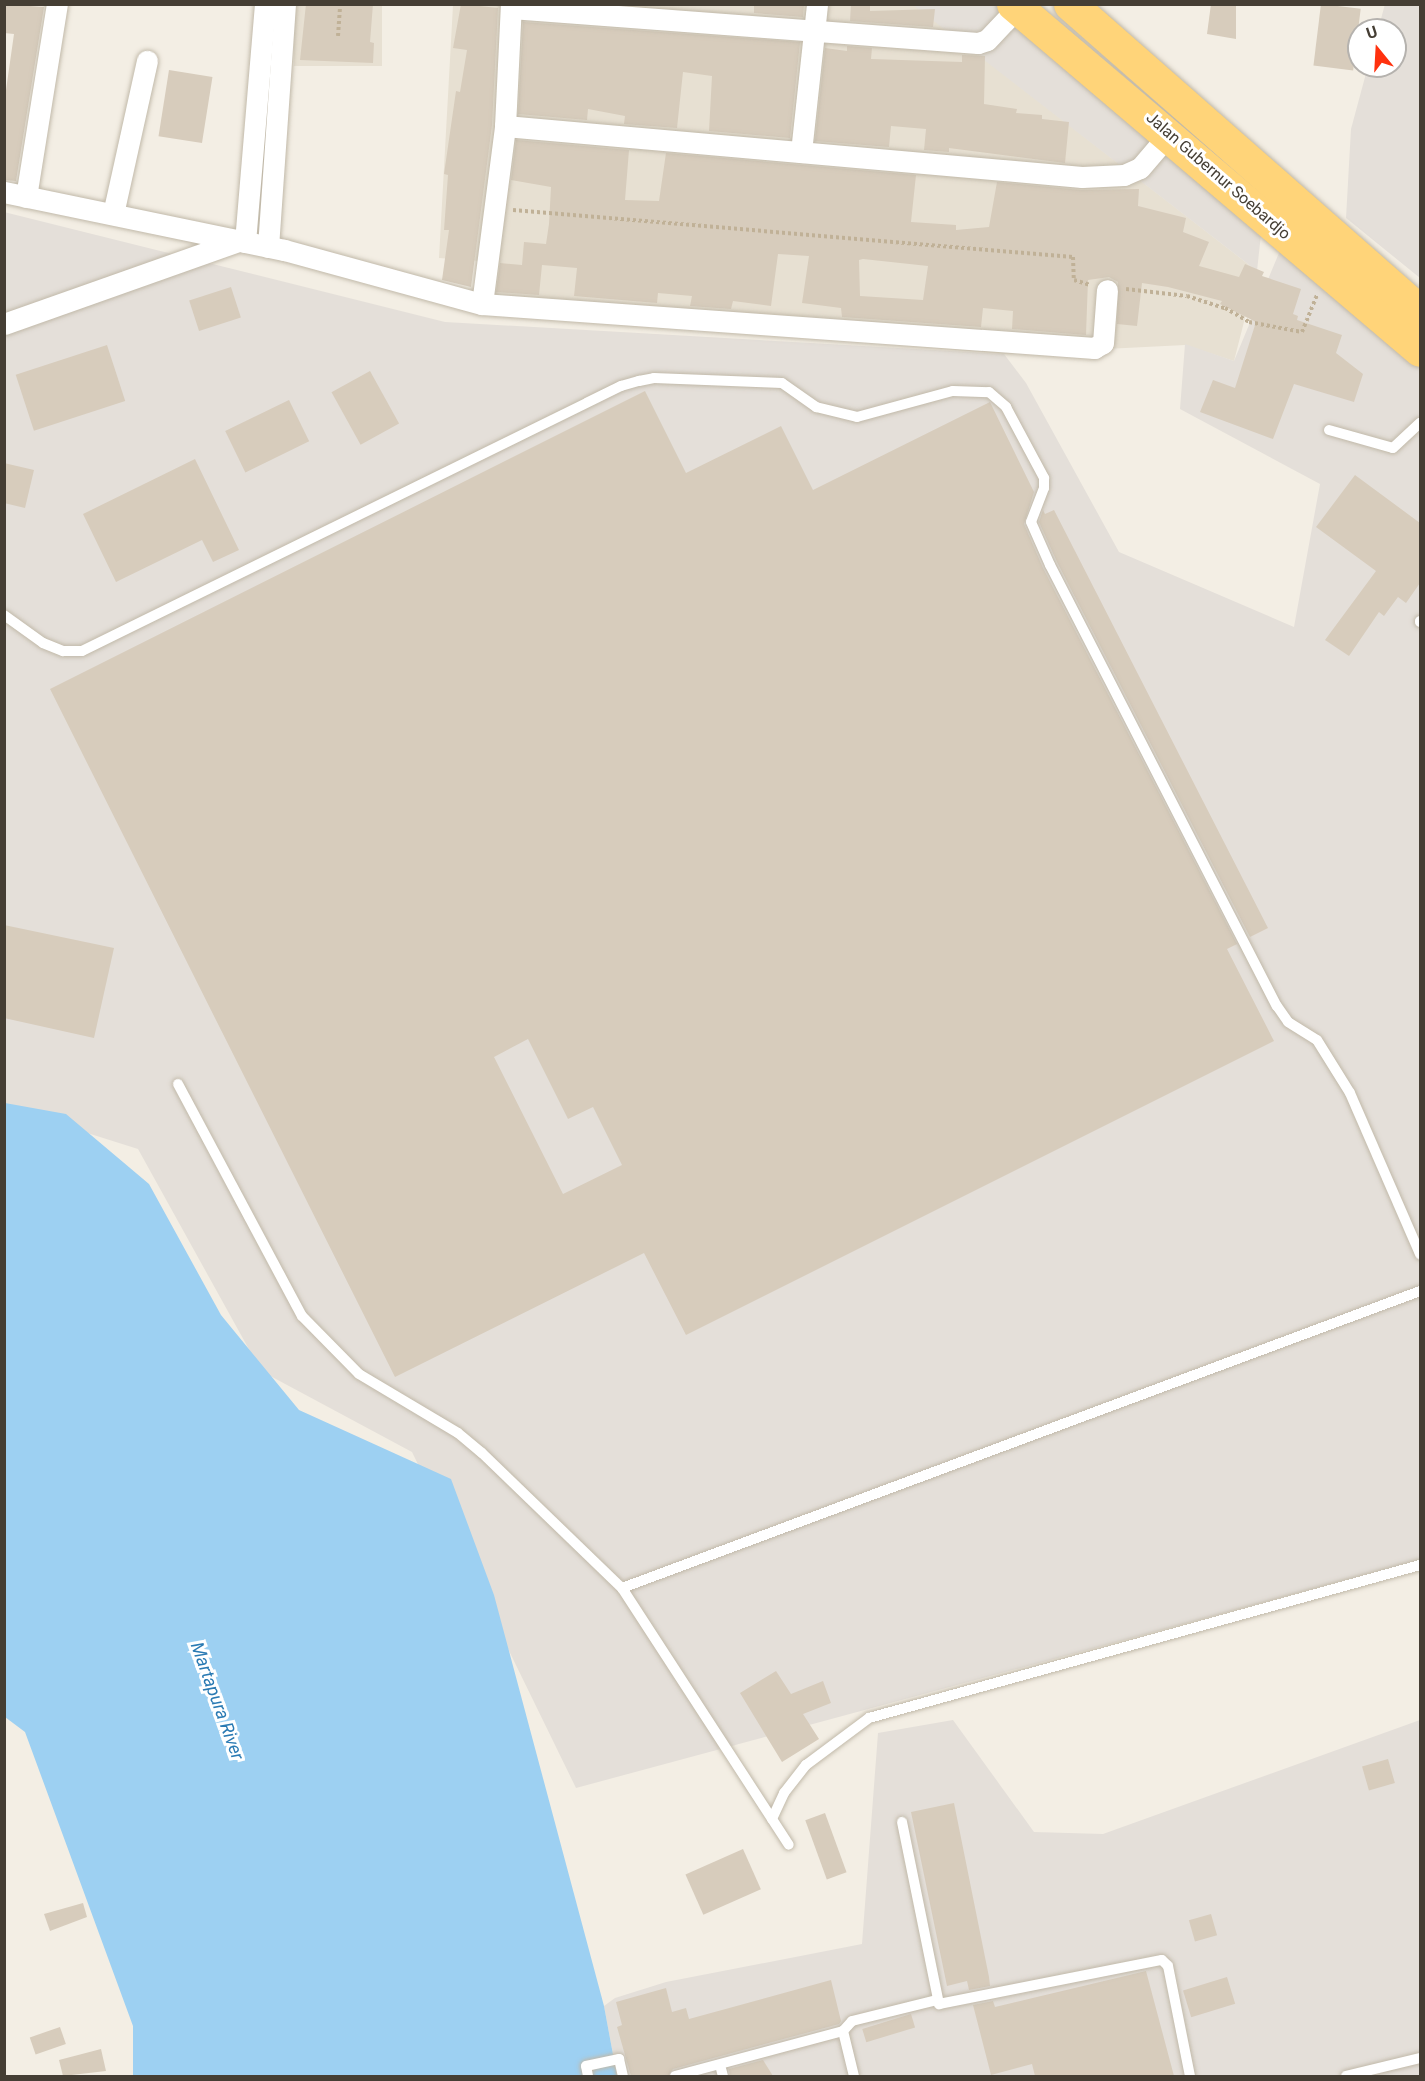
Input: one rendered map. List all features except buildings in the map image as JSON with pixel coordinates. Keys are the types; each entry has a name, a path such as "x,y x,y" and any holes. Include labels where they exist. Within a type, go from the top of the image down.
{"highway":[{"name":"Jalan Gubernur Soebardjo","path":"1017,6 1420,350"},
{"name":"Jalan Gubernur Soebardjo","path":"1079,8 1420,312"}],"street":[{"path":"26,196 57,4"},
{"path":"242,242 265,4"},
{"path":"268,247 285,4"},
{"path":"801,152 812,30 817,4"},
{"path":"482,304 505,126 511,6 983,43 1017,6"},
{"path":"113,214 147,61"},
{"path":"505,126 1104,176 1124,175 1140,168 1169,134"},
{"path":"4,192 268,247 482,304 1094,348 1103,343 1107,290"},
{"path":"4,324 242,242"}],"lane":[{"path":"4,615 42,643 63,651 82,651 621,386 639,381 654,378 782,382 816,407 857,417 953,391 989,392 1006,407 1044,478 1044,488 1031,522 1050,565 1277,1006 1288,1022 1317,1040 1350,1093 1420,1254"},
{"path":"1329,430 1393,448 1420,423"},
{"path":"178,1084 289,1293 320,1336 359,1374 474,1446 622,1588 789,1845"},
{"path":"622,1588 1420,1291"},
{"path":"772,1819 784,1793 806,1765 869,1718 1420,1565"},
{"path":"902,1822 939,2004 952,2004 1162,1960 1168,1966 1190,2076"},
{"path":"675,2076 843,2031 852,2021 937,2000"},
{"path":"843,2031 854,2076"},
{"path":"1346,2076 1420,2058"},
{"path":"588,2076 586,2066 619,2059 623,2076"},
{"path":"720,2065 723,2076"}],"path":[{"path":"338,36 340,4"},
{"path":"494,209 1073,257 1074,280 1107,290 1137,289 1187,296 1225,308 1249,322 1302,332 1326,270"}],"shaded area":[{"path":"913,4 1257,271 1234,361 1185,345 1004,354 476,308 478,261 439,258 453,5"},
{"path":"1385,4 1420,5 1420,278 1346,218 1351,129 1365,78 1407,78 1407,18 1381,18"},
{"path":"294,5 382,5 382,66 294,66"},
{"path":"913,5 1005,5 1262,225 1257,271"},
{"path":"4,212 445,322 1004,354 1026,383 1119,552 1294,627 1320,484 1180,409 1185,344 1234,361 1284,241 1420,357 1420,1560 576,1788 412,1452 261,1371 138,1149 5,1107"},
{"path":"953,1720 1034,1832 1103,1834 1420,1720 1420,2076 617,2076 604,2006 615,1998 666,1982 862,1944 878,1733"}],"water":[{"name":"Martapura River","path":"5,1103 66,1114 149,1184 221,1315 299,1410 451,1479 494,1595 604,2006 617,2076 133,2076 133,2026 25,1732 5,1717"}]}
